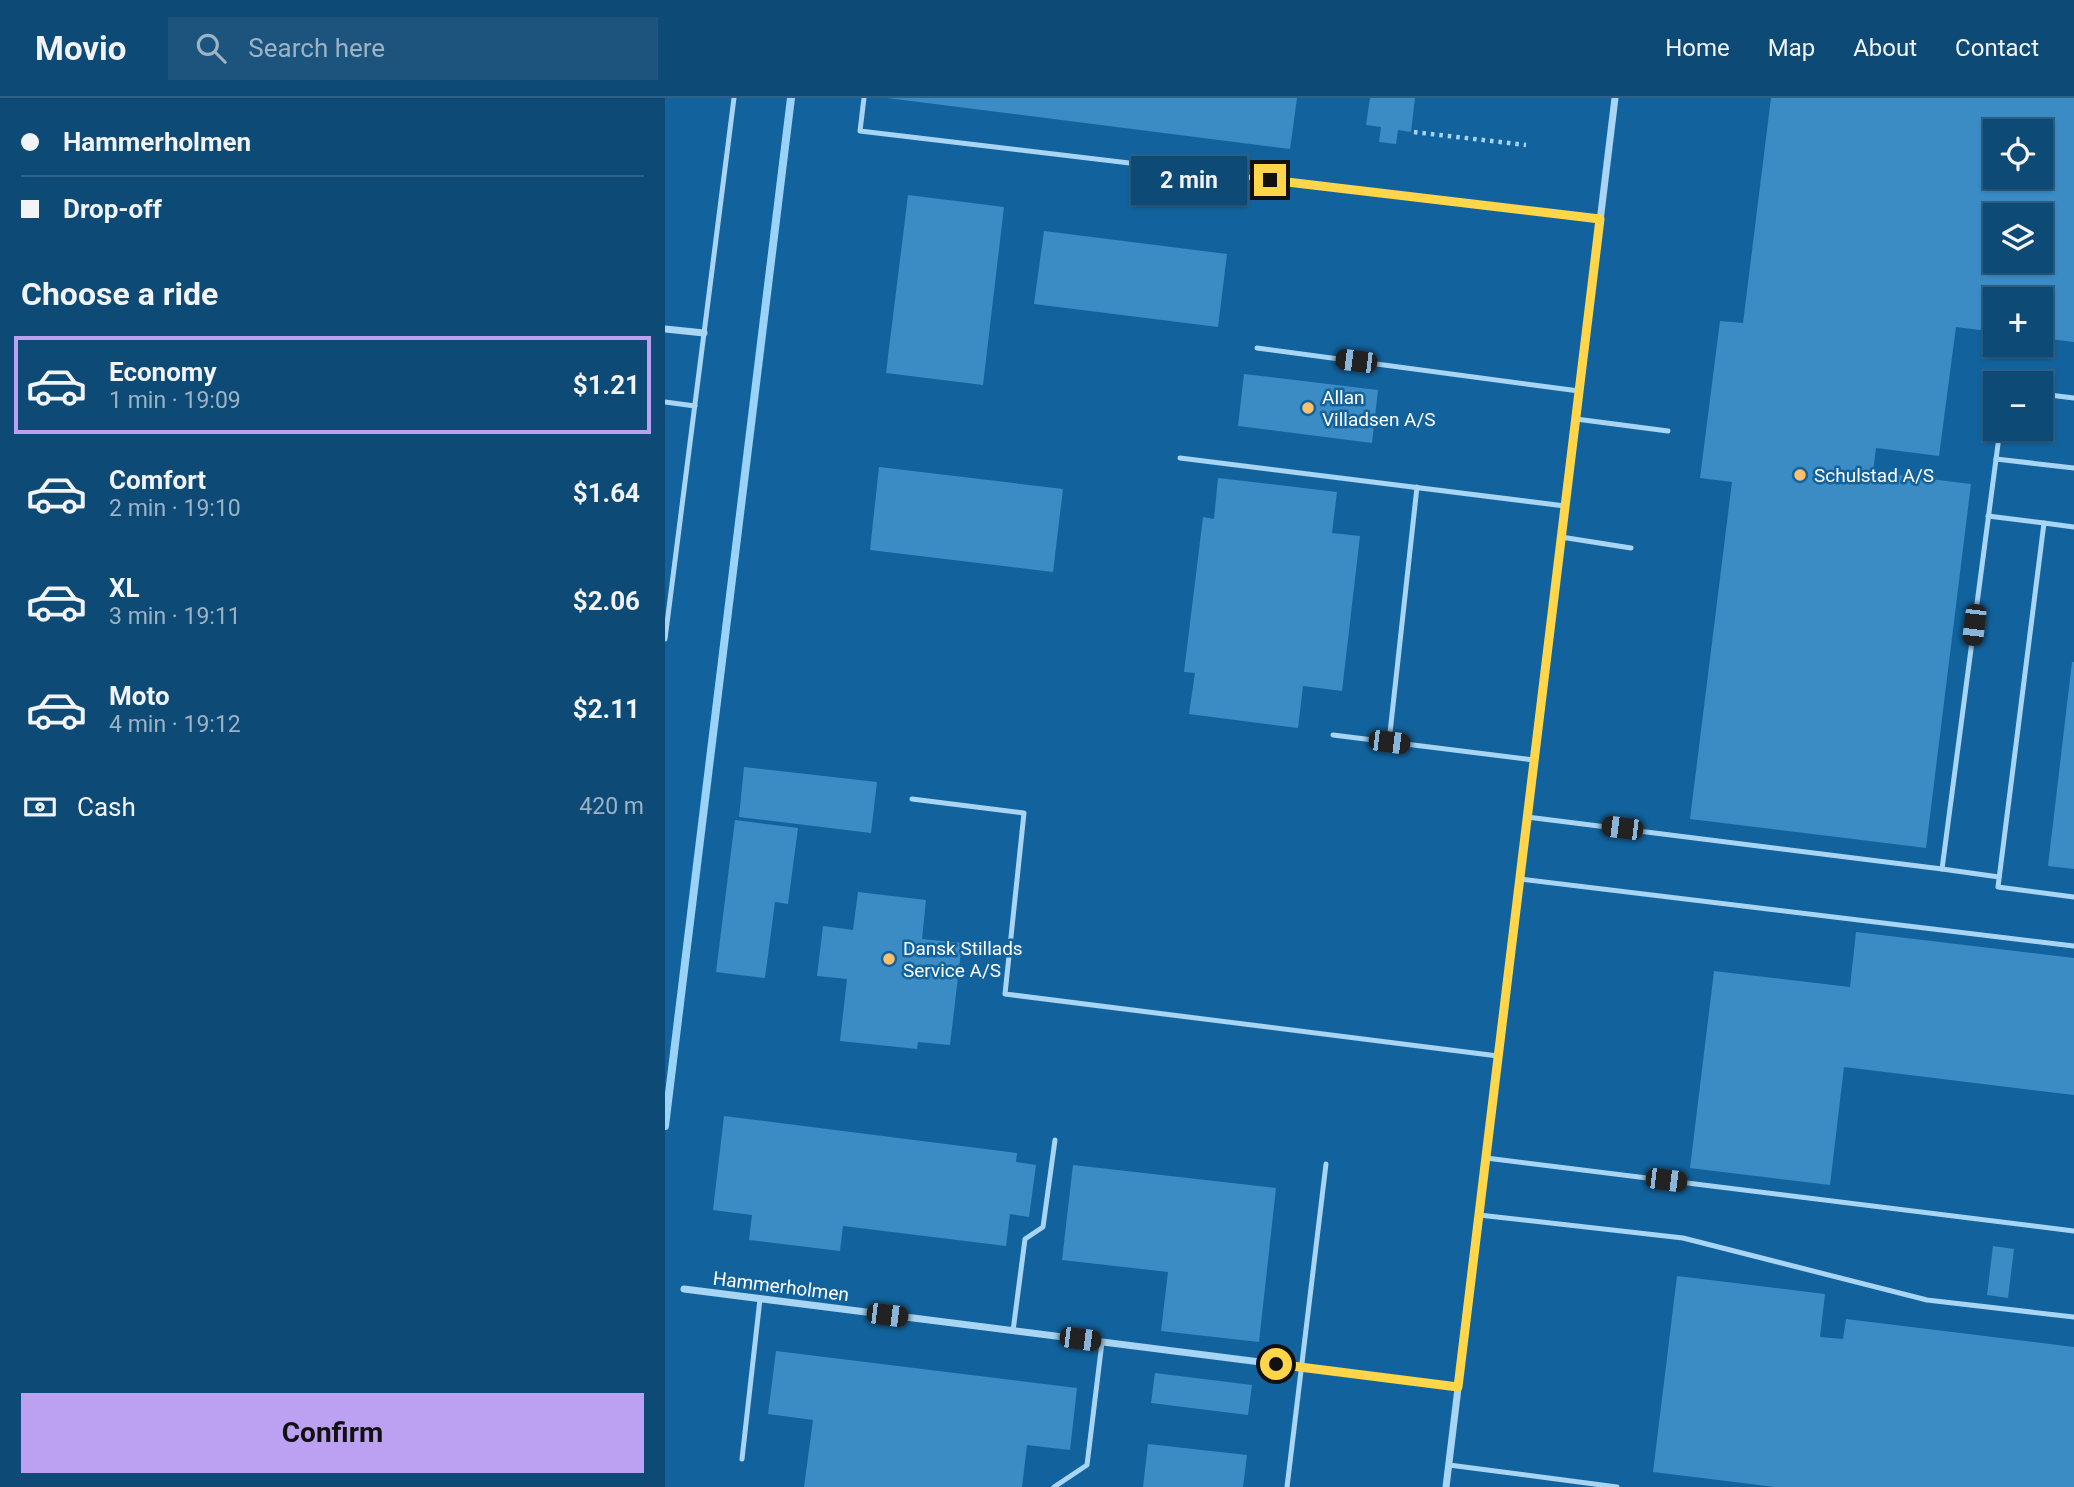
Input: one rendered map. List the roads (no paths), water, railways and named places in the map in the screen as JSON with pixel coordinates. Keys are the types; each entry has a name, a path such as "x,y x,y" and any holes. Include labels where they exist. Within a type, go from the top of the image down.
{"street":[{"path":"1446,1487 1615,98"},
{"path":"665,329 704,333"},
{"name":"Hammerholmen","path":"684,1289 1458,1387"}],"lane":[{"path":"666,639 734,98"},
{"path":"864,98 860,131 1600,219"},
{"path":"1257,348 1579,391"},
{"path":"2053,395 2074,398"},
{"path":"665,402 695,406"},
{"path":"1576,419 1668,431"},
{"path":"1942,869 1998,441"},
{"path":"1179,458 1565,506"},
{"path":"1996,459 2074,468"},
{"path":"1389,742 1417,487"},
{"path":"1988,516 2074,527"},
{"path":"2044,523 1998,887 2074,897"},
{"path":"1561,537 1631,548"},
{"path":"1333,735 1534,760"},
{"path":"912,799 1024,813 1005,994 1498,1056"},
{"path":"1527,817 1999,877"},
{"path":"1520,879 2074,946"},
{"path":"1013,1331 1025,1239 1043,1227 1055,1140"},
{"path":"1486,1158 2074,1231"},
{"path":"1287,1487 1326,1164"},
{"path":"1479,1215 1683,1238 1927,1300 2074,1317"},
{"path":"742,1458 760,1299"},
{"path":"1054,1487 1087,1465 1102,1342"},
{"path":"1448,1465 1617,1487"}],"waterway":[{"path":"665,1126 791,98"}],"place":[{"name":"Allan Villadsen A/S","path":"1308,408"},
{"name":"Schulstad A/S","path":"1800,475"},
{"name":"Dansk Stillads Service A/S","path":"889,959"}]}
